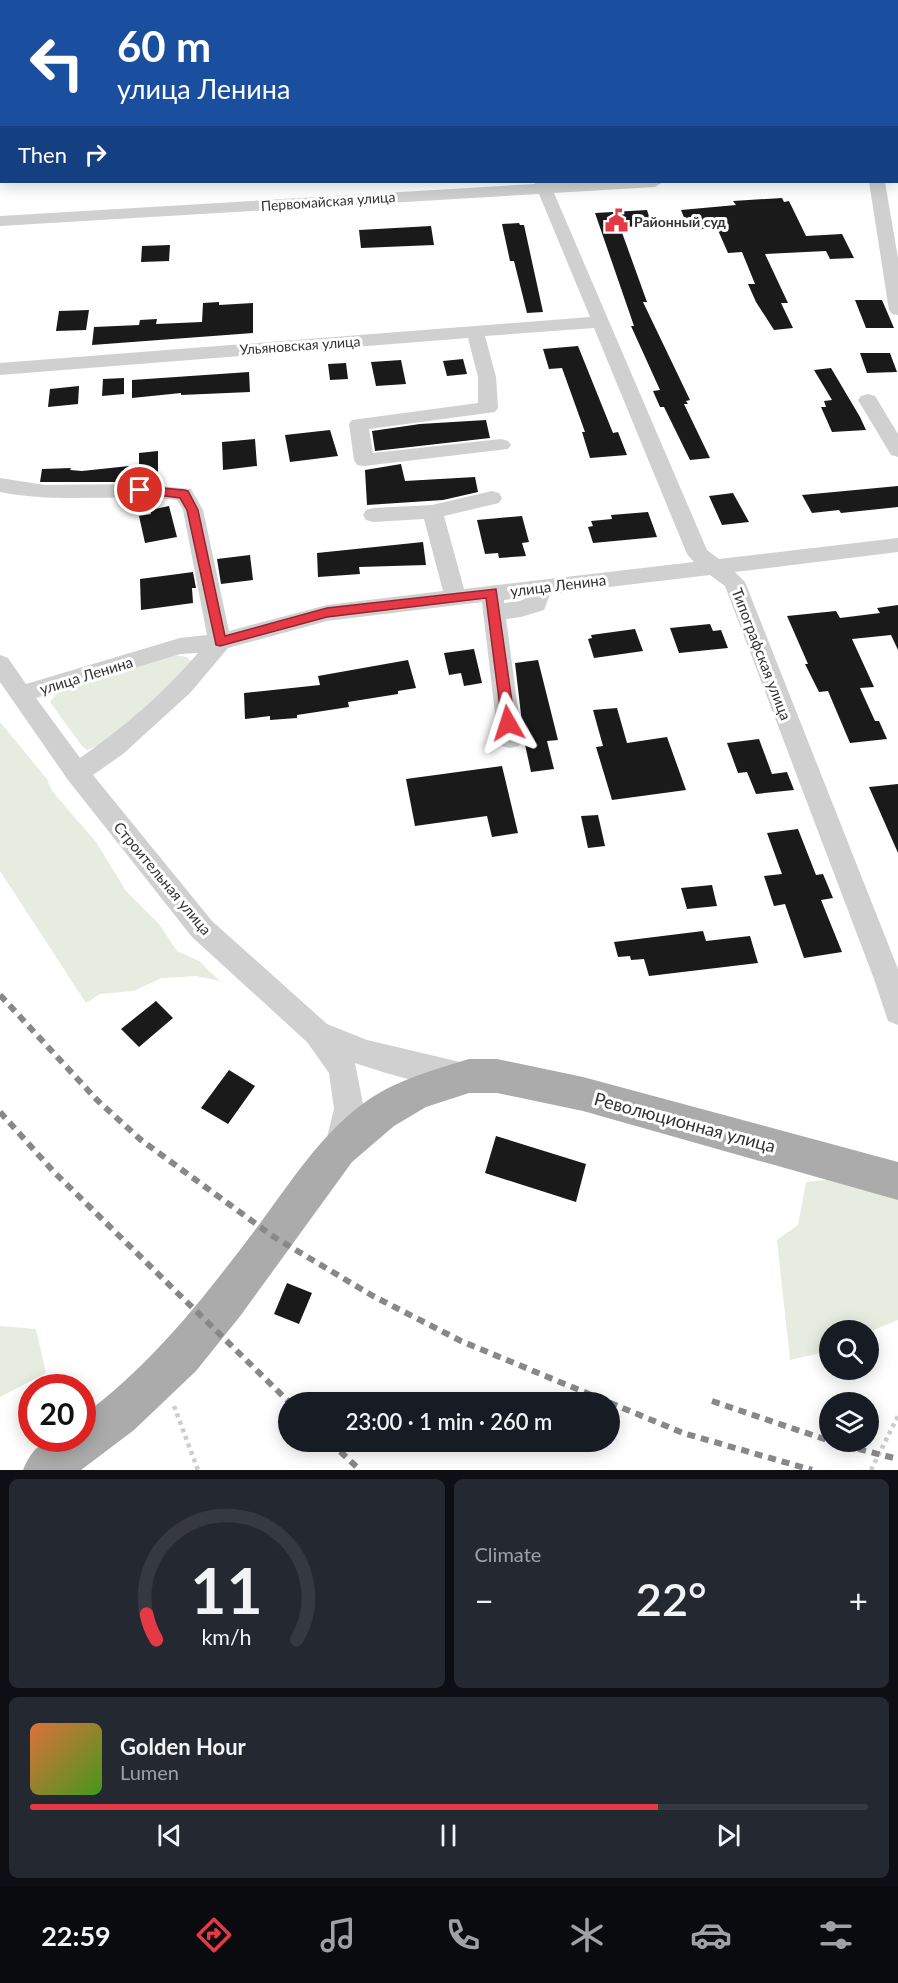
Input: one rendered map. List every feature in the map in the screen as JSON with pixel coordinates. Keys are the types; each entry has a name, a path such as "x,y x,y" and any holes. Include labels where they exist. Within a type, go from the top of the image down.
{"main road":[{"name":"Революционная улица","path":"45,1470 119,1415 181,1356 227,1301 339,1149 381,1113 416,1093 469,1076 497,1076 583,1094 898,1180"}],"street":[{"name":"Первомайская улица","path":"0,221 543,185 618,183"},
{"path":"877,183 898,310"},
{"name":"Типографская улица","path":"543,185 698,554 734,582 888,979 898,1012"},
{"name":"Ульяновская улица","path":"0,369 600,322"},
{"path":"475,332 487,377 488,408 359,424 364,460 501,445"},
{"path":"868,400 898,451"},
{"path":"0,484 61,493 140,490 184,494 192,510 220,642 182,687 114,747 77,773"},
{"path":"374,515 432,512 492,498"},
{"path":"432,512 455,597"},
{"name":"улица Ленина","path":"21,694 180,646 220,642 327,613 455,597 493,602 521,609 536,604 542,587 898,545"},
{"path":"493,602 510,739"},
{"name":"Строительная улица","path":"0,664 58,749 202,928 317,1033 365,1053 411,1066 469,1076"},
{"path":"317,1033 343,1068 349,1109 339,1149"}],"path":[{"path":"163,1374 198,1470"},
{"path":"871,1470 898,1416"}],"shaded area":[{"path":"175,655 187,657 191,661 188,668 108,741 87,750 50,702 63,687"},
{"path":"0,722 47,779 52,791 96,842 126,891 159,924 177,951 199,961 220,981 196,976 162,978 133,991 100,994 86,1003 0,871"},
{"path":"851,1177 898,1193 898,1320 879,1328 879,1320 819,1320 819,1353 790,1360 777,1240 798,1225 806,1182"},
{"path":"0,1326 36,1329 46,1373 18,1374 18,1388 0,1397"}],"building":[{"path":"782,198 784,202 789,201 806,236 842,234 854,258 830,259 826,251 765,254 788,303 781,303 793,328 774,330 756,302 748,284 755,284 742,252 728,253 717,228 689,230 681,210 736,205 733,201"},
{"path":"647,210 652,226 620,227 647,302 643,302 690,400 686,401 688,404 684,404 710,458 690,460 664,407 660,407 653,391 660,390 631,326 634,326 595,213"},
{"path":"502,224 524,225 543,312 527,313 514,261 510,261"},
{"path":"431,226 434,245 361,248 359,230"},
{"path":"170,245 169,261 141,262 142,246"},
{"path":"855,300 882,300 894,328 866,328"},
{"path":"219,302 219,305 253,303 253,333 92,345 94,327 139,325 140,320 157,319 156,324 202,322 203,303"},
{"path":"89,310 86,330 56,331 59,311"},
{"path":"578,346 613,433 618,432 627,455 590,458 582,432 585,432 562,368 549,369 543,349"},
{"path":"860,353 890,353 897,372 867,373"},
{"path":"463,359 467,374 447,376 443,361"},
{"path":"401,360 406,384 376,386 371,362"},
{"path":"346,363 348,379 330,380 328,364"},
{"path":"831,368 866,430 832,432 821,407 826,407 824,401 832,400 814,370"},
{"path":"249,372 250,392 181,395 181,393 132,398 132,380"},
{"path":"124,378 124,394 102,396 103,379"},
{"path":"79,386 78,404 48,407 50,389"},
{"path":"486,420 490,438 375,451 372,431 420,424"},
{"path":"330,430 338,456 290,462 285,435"},
{"path":"255,439 257,466 223,470 222,442"},
{"path":"158,451 158,477 139,479 139,453"},
{"path":"401,464 405,481 475,477 478,492 443,500 367,505 365,470"},
{"path":"129,466 129,482 40,482 42,469 71,468 70,470 82,471"},
{"path":"898,486 898,507 841,513 839,510 812,513 802,495"},
{"path":"733,493 749,522 722,525 709,496"},
{"path":"169,506 177,537 145,543 139,516 151,514 150,510"},
{"path":"648,512 657,537 593,543 588,527 593,526 591,521 612,519 611,515"},
{"path":"522,516 529,542 522,543 526,556 499,558 498,553 485,554 477,520"},
{"path":"423,542 426,565 359,567 360,574 318,577 317,553"},
{"path":"250,555 253,580 221,584 217,559"},
{"path":"193,572 196,588 192,588 193,603 141,610 140,579"},
{"path":"898,605 898,650 891,635 852,639 874,687 860,688 875,721 879,721 887,739 850,743 828,691 819,692 805,664 808,664 787,616 836,611 840,618 880,613 877,608"},
{"path":"710,624 713,631 721,630 728,648 679,653 670,628"},
{"path":"635,629 643,651 594,658 588,639 592,638 591,635"},
{"path":"474,649 482,683 464,686 461,673 449,675 444,653"},
{"path":"408,660 416,688 398,691 398,694 348,702 349,707 297,715 297,718 270,720 270,716 245,719 244,693 320,685 318,676"},
{"path":"538,660 558,740 547,741 554,769 531,772 524,740 515,663"},
{"path":"617,708 627,743 667,737 686,790 612,800 596,747 603,746 593,710"},
{"path":"759,739 772,774 787,772 794,790 756,794 747,772 738,773 727,743"},
{"path":"502,766 518,833 492,837 487,816 415,826 406,779"},
{"path":"898,784 898,853 869,787"},
{"path":"598,815 605,846 588,848 581,816"},
{"path":"798,829 816,875 823,874 833,898 821,900 842,952 804,958 785,904 774,906 764,876 782,874 767,833"},
{"path":"712,885 717,906 687,909 681,888"},
{"path":"703,931 706,941 750,936 758,963 649,976 644,959 631,960 630,956 618,957 614,942"},
{"path":"156,1001 173,1018 139,1047 121,1029"},
{"path":"229,1070 255,1086 228,1124 201,1108"},
{"path":"496,1136 586,1164 576,1202 485,1173"},
{"path":"287,1283 312,1293 299,1324 274,1314"}],"railway":[{"path":"0,995 97,1100 141,1140 274,1237 373,1296 461,1341 683,1433 812,1470"},
{"path":"0,1112 53,1171 279,1392"},
{"path":"712,1401 819,1437"},
{"path":"341,1452 360,1470"},
{"path":"870,1452 898,1459"}],"place":[{"name":"Районный суд","path":"616,221"}],"route":[{"path":"140,490 184,494 192,510 220,642 327,613 492,592 508,723"}]}
